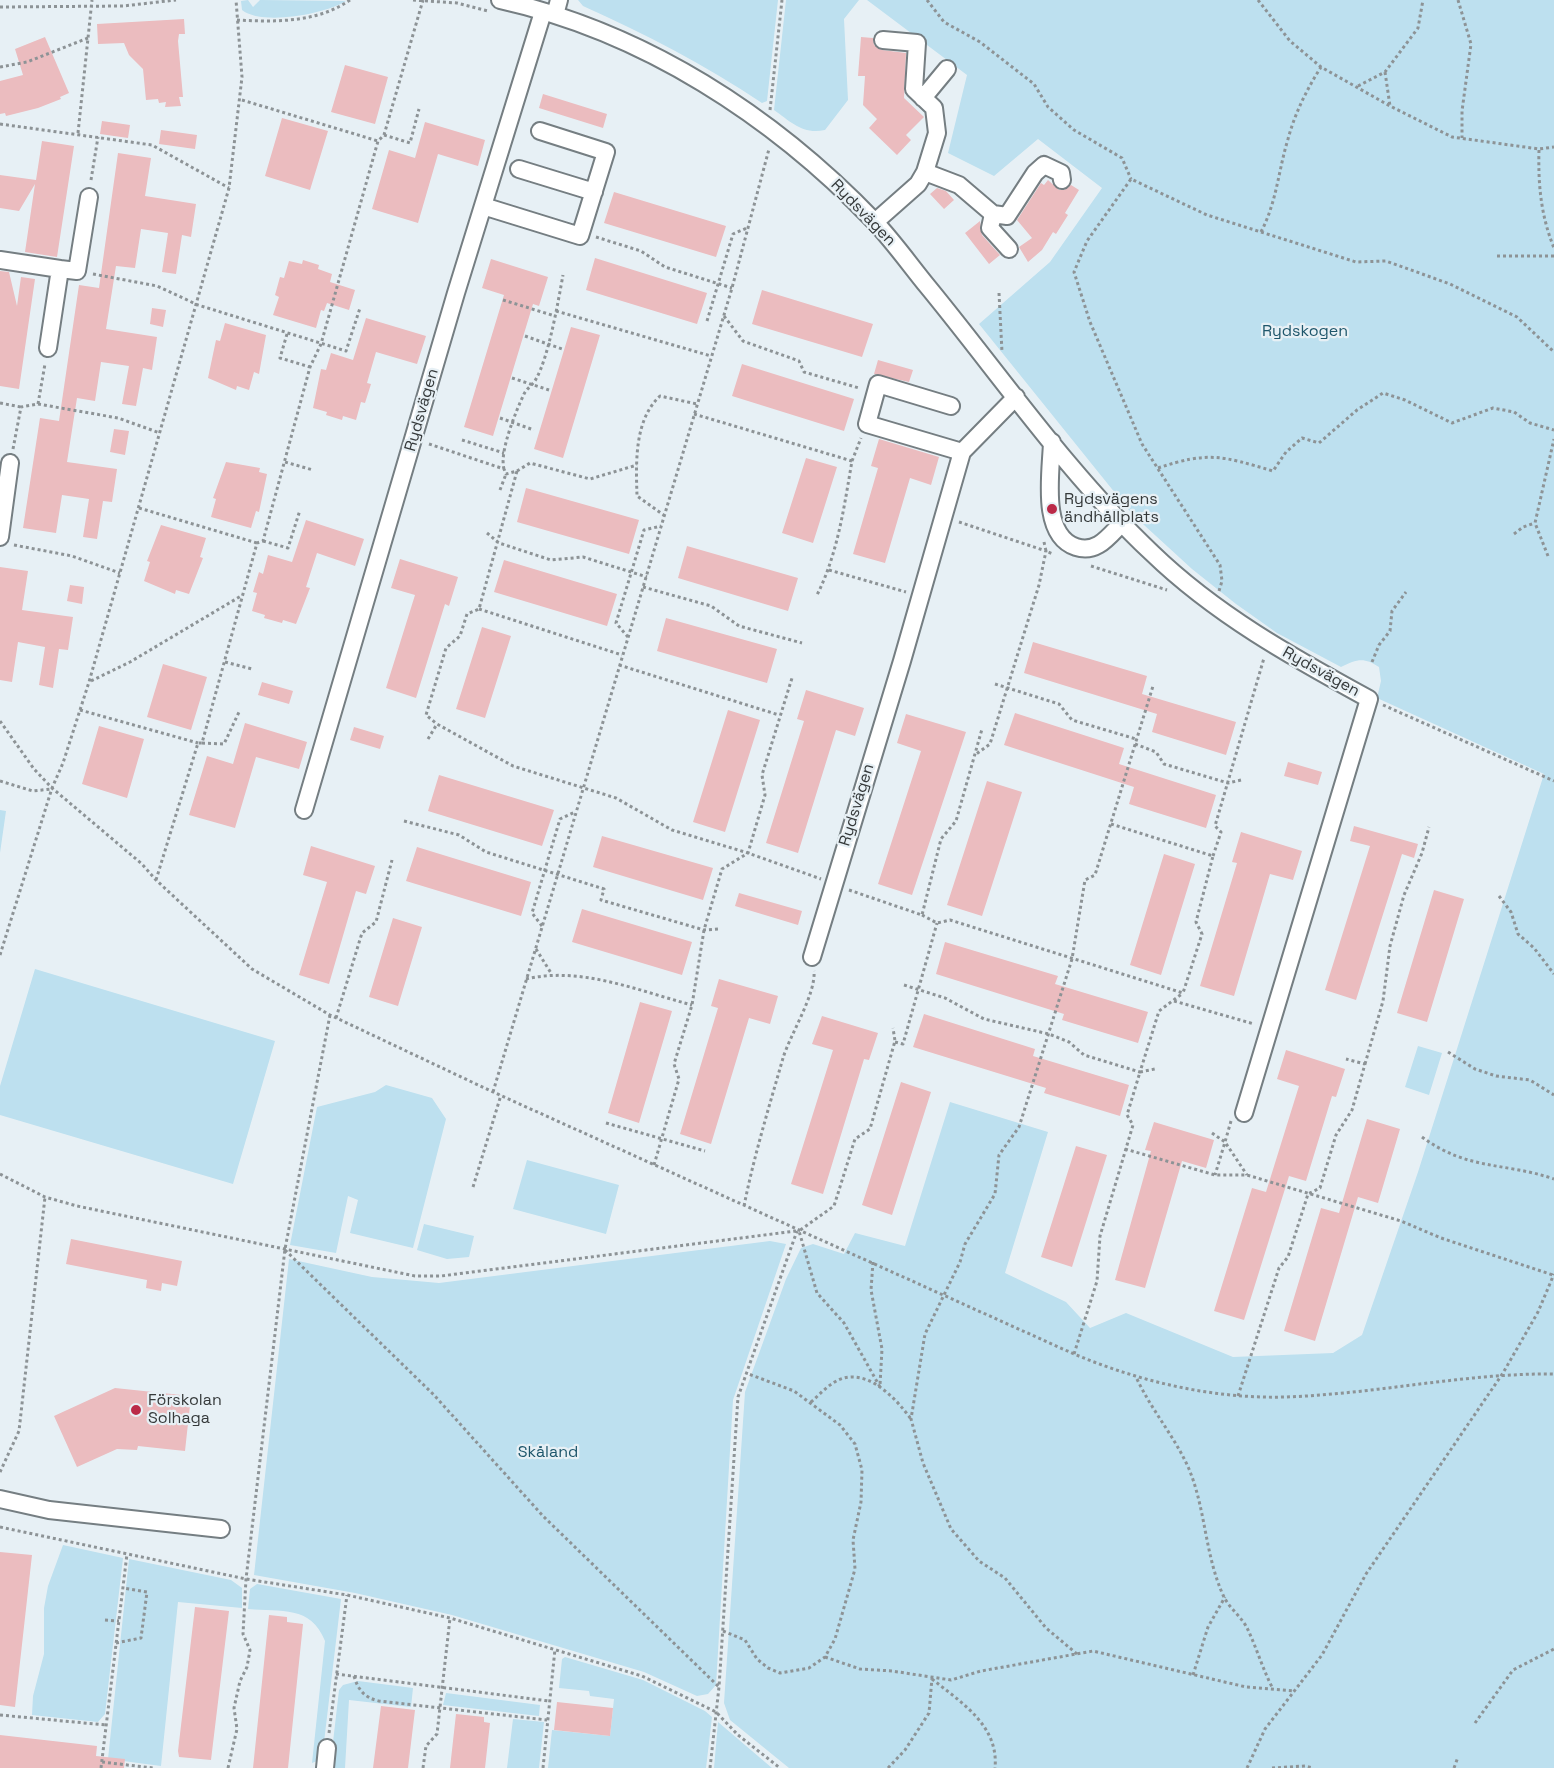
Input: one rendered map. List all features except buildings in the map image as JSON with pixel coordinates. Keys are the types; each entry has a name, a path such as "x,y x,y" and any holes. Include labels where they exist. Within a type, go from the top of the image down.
{"street":[{"name":"Rydsvägen","path":"497,6 552,9 671,64 769,127 822,171 875,222 1052,442 1122,523 1184,582 1223,612 1266,641 1369,699 1244,1113"},
{"name":"Rydsvägen","path":"304,810 483,206 552,9"},
{"path":"875,222 918,184 925,172 937,133 934,108 914,89 917,43 883,40"},
{"path":"923,98 947,69"},
{"path":"483,206 580,236 606,152 540,131"},
{"path":"925,172 959,185 993,214 1007,216 1035,173 1044,165 1061,173 1062,180"},
{"path":"519,169 594,192"},
{"path":"48,348 89,197"},
{"path":"993,214 990,228 1009,249"},
{"path":"0,260 69,270"},
{"path":"951,406 878,384 867,424 962,452"},
{"name":"Rydsvägen","path":"812,957 962,452 1016,397"},
{"path":"1052,442 1053,525 1060,539 1078,548 1093,548 1102,544 1122,523"},
{"path":"5,541 10,463"},
{"path":"0,1499 50,1510 221,1529"},
{"path":"325,1768 327,1748"}],"path":[{"path":"78,133 92,0"},
{"path":"0,7 91,6 176,0"},
{"path":"0,955 52,788 89,682 198,305 229,188 242,77 236,0"},
{"path":"237,20 306,18 340,7 350,0"},
{"path":"413,0 497,6"},
{"path":"263,541 310,367 321,344 378,141 384,135 423,0"},
{"path":"769,127 782,0"},
{"path":"927,0 944,22 980,42 1034,84 1048,107 1074,130 1122,158 1131,179 1207,215 1356,262 1386,261 1450,284 1517,317 1554,352"},
{"path":"1258,0 1290,41 1321,67 1390,106 1452,136 1539,150 1554,147"},
{"path":"1358,86 1385,72 1418,28 1423,0"},
{"path":"1458,0 1471,44 1462,111 1462,138"},
{"path":"0,68 27,62 88,38"},
{"path":"1261,232 1273,210 1287,139 1311,82 1321,67"},
{"path":"1385,72 1390,106"},
{"path":"241,100 378,141"},
{"path":"384,135 410,143 419,109"},
{"path":"0,124 98,136 159,148 229,188"},
{"path":"89,197 98,136"},
{"path":"493,1092 724,316 766,168 769,144 778,152"},
{"path":"1539,150 1538,186 1547,229 1554,248"},
{"path":"1131,179 1087,242 1074,272 1090,322 1142,444 1220,565 1222,581 1218,595"},
{"path":"706,321 733,234 749,227"},
{"path":"580,236 600,237 641,251 665,267 732,288"},
{"path":"1497,256 1554,256"},
{"path":"69,270 157,286 198,305 346,351 360,308"},
{"path":"500,490 506,474 502,462 512,423 525,391 536,380 556,313 563,275"},
{"path":"999,294 1002,360"},
{"path":"503,300 711,356"},
{"path":"724,316 743,341 800,361 804,372 876,393"},
{"path":"287,334 280,358 310,367"},
{"path":"525,336 562,349"},
{"path":"38,404 48,348"},
{"path":"512,378 549,390"},
{"path":"1158,468 1188,458 1218,456 1273,471 1286,452 1302,438 1319,443 1357,410 1383,393 1405,400 1452,423 1493,408 1514,412 1530,423 1554,430"},
{"path":"665,516 637,496 637,465 642,424 651,404 660,396 697,405"},
{"path":"0,404 21,406 38,404 118,418 160,433"},
{"path":"10,463 21,406"},
{"path":"694,414 852,461"},
{"path":"500,418 534,430"},
{"path":"817,595 830,570 852,461 867,424"},
{"path":"413,439 504,470"},
{"path":"1548,556 1535,523 1554,439"},
{"path":"462,440 504,453"},
{"path":"285,462 313,470"},
{"path":"506,474 517,471 530,463 590,479 637,465"},
{"path":"478,609 499,543 517,471"},
{"path":"139,508 257,543 263,541 288,548 300,510"},
{"path":"943,517 1057,555"},
{"path":"1514,534 1523,527 1535,523"},
{"path":"628,637 616,623 631,572 644,530 662,526"},
{"path":"487,533 499,543 551,560 583,557 646,577"},
{"path":"5,541 72,556 120,573"},
{"path":"974,756 990,744 1039,585 1046,551 1044,541"},
{"path":"156,880 225,661 257,543"},
{"path":"1089,565 1176,593"},
{"path":"830,570 920,596"},
{"path":"643,587 711,606 739,626 802,644"},
{"path":"1372,662 1378,645 1390,631 1392,611 1406,592"},
{"path":"89,682 130,662 243,595"},
{"path":"622,655 478,609 467,614 460,636 446,648 426,715 437,724 513,766 583,786 640,809 672,830 748,853 922,915 937,923 950,920 1183,993"},
{"path":"1257,652 1275,662"},
{"path":"1074,1354 1097,1281 1100,1236 1133,1125 1127,1115 1140,1072 1159,1011 1183,993 1202,934 1196,922 1221,832 1215,826 1264,656"},
{"path":"225,661 252,669"},
{"path":"619,665 779,715"},
{"path":"654,1165 679,1079 674,1064 692,1005 704,930 722,869 748,853 765,795 762,775 792,678"},
{"path":"995,684 1059,704 1072,720 1136,739"},
{"path":"911,1419 925,1334 960,1262 965,1244 995,1194 999,1155 1019,1127 1072,959 1085,880 1095,875 1153,686"},
{"path":"1369,699 1554,781"},
{"path":"80,710 200,743 224,744 239,712"},
{"path":"0,721 34,769 52,788 142,864 156,880 252,969 330,1015 798,1231 873,1262 1074,1354 1137,1378 1238,1396 1326,1394 1503,1373 1554,1374"},
{"path":"428,739 437,724"},
{"path":"922,915 941,839 956,821 982,729"},
{"path":"1135,744 1156,752 1164,764 1228,783 1241,780"},
{"path":"0,781 33,791 52,788"},
{"path":"542,926 532,914 560,819 576,812"},
{"path":"404,821 459,835 486,852 604,889 601,900 704,930 718,929"},
{"path":"1111,824 1213,856"},
{"path":"1238,1396 1279,1268 1288,1257 1308,1194 1320,1188 1335,1135 1352,1110 1383,1001 1390,946 1404,895 1422,853 1429,827"},
{"path":"336,1018 362,933 376,922 392,860"},
{"path":"1498,896 1511,912 1518,934 1534,948 1554,974"},
{"path":"895,1041 903,1044 937,923"},
{"path":"535,949 551,973"},
{"path":"744,1206 753,1160 776,1090 783,1056 801,1017 814,975 812,957"},
{"path":"526,979 551,973 598,980 692,1005"},
{"path":"904,985 945,998 984,1019 1048,1034 1069,1042 1084,1054 1140,1072 1155,1069"},
{"path":"1173,1000 1270,1029"},
{"path":"228,1768 237,1728 234,1708 250,1650 243,1634 246,1579 285,1250 330,1015"},
{"path":"0,1173 45,1197 77,1206 392,1273 441,1276 798,1231 834,1206 855,1139 870,1129 895,1041 893,1028"},
{"path":"1448,1052 1475,1069 1496,1076 1530,1080 1554,1095"},
{"path":"1346,1059 1365,1064"},
{"path":"473,1187 501,1095"},
{"path":"1215,1175 1234,1110 1244,1113"},
{"path":"606,1123 705,1151"},
{"path":"1212,1133 1225,1142 1247,1175"},
{"path":"1422,1137 1441,1151 1469,1162 1554,1179"},
{"path":"1125,1149 1215,1175 1247,1175 1401,1221 1441,1238 1554,1275 1538,1312 1503,1373 1366,1574 1322,1655 1265,1729 1247,1768"},
{"path":"0,1472 19,1431 45,1197"},
{"path":"710,1768 719,1687 736,1409 746,1373 798,1231"},
{"path":"798,1231 817,1293 844,1323 880,1387"},
{"path":"285,1250 434,1395 543,1516 719,1687"},
{"path":"873,1262 871,1290 882,1349 880,1387"},
{"path":"723,1631 745,1640 757,1659 768,1668 780,1673 809,1668 825,1657 835,1639 855,1569 853,1540 861,1502 862,1470 855,1444 840,1425 794,1391 746,1373"},
{"path":"811,1402 835,1382 852,1377 873,1382 896,1399 911,1419 923,1463 951,1529 979,1561 1005,1578 1046,1628 1077,1654"},
{"path":"1137,1378 1150,1407 1175,1440 1189,1469 1201,1503 1209,1545 1225,1597 1248,1629 1257,1656 1273,1689"},
{"path":"0,1527 246,1579 347,1595 450,1618 555,1649 642,1676 716,1712 738,1735 780,1768"},
{"path":"101,1768 127,1554"},
{"path":"116,1643 141,1638 147,1592 123,1588"},
{"path":"327,1748 347,1595"},
{"path":"1193,1675 1208,1627 1225,1597"},
{"path":"423,1768 426,1746 436,1734 450,1618"},
{"path":"105,1620 119,1621"},
{"path":"543,1768 555,1649"},
{"path":"1475,1723 1513,1670 1554,1649"},
{"path":"825,1657 860,1670 892,1671 951,1680 981,1671 1093,1651 1246,1687 1294,1691"},
{"path":"336,1674 549,1701"},
{"path":"354,1676 359,1689 373,1700 547,1720"},
{"path":"888,1768 905,1750 929,1713 932,1678"},
{"path":"932,1678 988,1729 996,1758 995,1768"},
{"path":"0,1715 106,1725"},
{"path":"1454,1768 1458,1757"},
{"path":"102,1762 153,1768"},
{"path":"1272,1768 1305,1766 1313,1768"}],"green space":[{"path":"248,0 253,7 260,0 346,1 309,14 278,18 251,15 242,10 241,1"},
{"path":"578,0 778,0 767,101 762,103 697,63 583,6"},
{"path":"786,0 859,0 844,19 848,100 825,130 804,129 774,110"},
{"name":"Rydskogen","path":"867,0 1554,0 1554,1768 789,1768 730,1720 724,1703 745,1392 786,1279 801,1248 813,1244 844,1254 855,1233 905,1246 950,1102 1048,1132 1005,1273 1066,1302 1090,1328 1126,1313 1233,1357 1333,1353 1362,1335 1418,1172 1544,774 1377,698 1381,681 1379,667 1360,660 1341,667 1277,633 1192,569 1132,514 979,324 1050,262 1102,188 1038,139 994,176 948,153 967,75"},
{"path":"0,810 6,811 0,853"},
{"path":"35,969 275,1041 233,1184 0,1115 0,1086"},
{"path":"1418,1046 1442,1053 1429,1095 1405,1087"},
{"path":"386,1085 432,1098 446,1119 413,1248 350,1233 358,1200 348,1196 336,1253 290,1245 317,1107 375,1092"},
{"path":"527,1160 619,1185 606,1234 513,1209"},
{"path":"424,1224 474,1236 469,1257 447,1259 417,1250"},
{"name":"Skåland","path":"770,1241 786,1244 733,1400 716,1685 708,1694 697,1696 644,1672 452,1615 355,1593 254,1575 289,1259 372,1277 439,1283"},
{"path":"63,1545 123,1558 105,1714 98,1722 32,1715 33,1696 44,1654 44,1608 48,1586"},
{"path":"129,1559 231,1580 242,1588 242,1608 178,1602 161,1766 108,1759"},
{"path":"257,1584 341,1599 322,1759 312,1763 325,1641 312,1621 303,1616 283,1611 248,1609 250,1589"},
{"path":"565,1657 643,1680 705,1711 712,1717 706,1768 548,1768 552,1730 610,1736 614,1699 590,1696 589,1691 559,1688 562,1659"},
{"path":"358,1681 413,1688 411,1707 349,1700 345,1768 330,1768 339,1690 343,1685"},
{"path":"446,1693 540,1705 539,1716 443,1705"},
{"path":"513,1719 544,1722 539,1768 507,1768"},
{"path":"718,1722 772,1768 714,1768"}],"place":[{"name":"Rydsvägens ändhållplats","path":"1052,509"},
{"name":"Förskolan Solhaga","path":"136,1410"}]}
